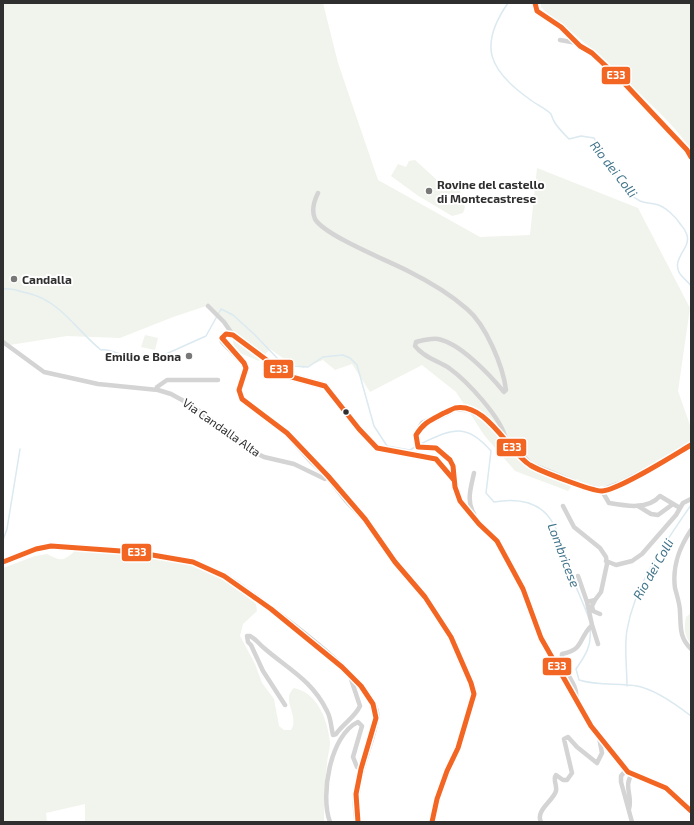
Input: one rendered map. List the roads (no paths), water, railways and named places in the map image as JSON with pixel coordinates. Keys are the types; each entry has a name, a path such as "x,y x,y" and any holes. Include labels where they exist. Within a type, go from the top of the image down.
{"street":[{"path":"535,3 537,11 561,27 577,43 598,58 625,84 687,150 691,157"},
{"path":"560,40 577,43"},
{"path":"318,193 312,208 316,220 322,225 336,235 409,271 449,295 468,309 480,323 499,365 505,383 506,390 504,392 470,358 451,344 439,340 426,339 416,342 415,346 423,354 449,368 483,401 505,433 506,440"},
{"path":"208,306 224,322 233,335 288,376 325,386 376,448 436,459 454,480"},
{"path":"233,335 226,334 222,338 227,347 244,362 246,368 239,390 242,399 287,432 365,519 395,562 425,598 451,637 471,683 474,694 472,704 458,748 440,792 432,822"},
{"name":"Via Candalla Alta","path":"3,342 44,372 98,384 158,390 171,394 193,406 254,452 264,457 294,464 325,479 328,476"},
{"path":"158,390 157,387 167,380 218,380"},
{"path":"691,445 621,484 602,491 584,487 530,465 484,417 469,409 455,408 423,424 418,430 415,440 418,447 436,448 447,456 453,466 454,480 460,501 478,524 497,540 528,599 541,638 560,675 599,737 629,772 666,788 691,811"},
{"path":"474,473 469,499 471,508 477,517 478,524"},
{"path":"602,491 610,503 638,506 655,502 660,496 680,508"},
{"path":"606,561 616,565 632,561 642,554 680,508 683,502 687,499 691,499"},
{"path":"638,506 650,514 658,515 672,504"},
{"path":"563,506 574,527 600,548 606,561 601,592 592,606 593,611 600,614"},
{"path":"691,530 680,547 675,573 675,587 680,612 680,633 691,649"},
{"path":"3,562 36,549 51,546 135,552 193,562 224,576 238,585 348,672 370,697 376,716 357,781 355,806 358,822"},
{"path":"578,576 587,602 592,626 598,644"},
{"path":"587,602 595,600"},
{"path":"576,699 578,692 561,661 562,654 574,651 580,644 583,634 592,626"},
{"path":"284,705 263,670 251,645 248,642 247,636 256,639 264,648 292,669 312,688 328,713 333,735 336,734 342,725 357,713 360,706 348,672"},
{"path":"330,822 327,813 327,798 329,772 333,754 342,739 354,724 358,722 362,726 353,757 357,768 361,769"},
{"path":"541,822 541,812 556,791 554,777 556,775 563,780 568,780 572,773 564,739 568,737 577,747 595,763 597,763 602,753 599,737"},
{"path":"629,772 628,782 631,800 629,810 632,822"}],"waterway":[{"name":"Rio dei Colli","path":"508,3 493,32 491,45 492,56 497,67 515,88 551,114 554,121 569,139 581,136 594,138 620,182 633,196 640,201 659,205 670,212 683,227 687,235 688,240 677,267 680,274 691,286"},
{"name":"Lombricese","path":"3,289 12,289 27,293 49,302 101,350 110,350 133,358 157,358 206,336 221,309 233,315 278,359 291,366 308,367 323,357 343,355 350,358 357,365 374,426 387,446 410,450 415,447"},
{"name":"Lombricese","path":"420,444 449,432 457,431 473,435 491,451 486,493 494,502 514,500 529,503 541,509 550,518 557,530 574,582 589,619"},
{"path":"3,540 7,529 20,449"},
{"name":"Rio dei Colli","path":"627,686 626,637 631,613 637,596 652,564 691,505"},
{"name":"Lombricese","path":"590,629 589,646 576,669 579,680 593,683 630,685 644,688 666,698 691,716"}],"place":[{"name":"Rovine del castello di Montecastrese","path":"429,191"},
{"name":"Candalla","path":"14,279"},
{"name":"Emilio e Bona","path":"189,356"}]}
